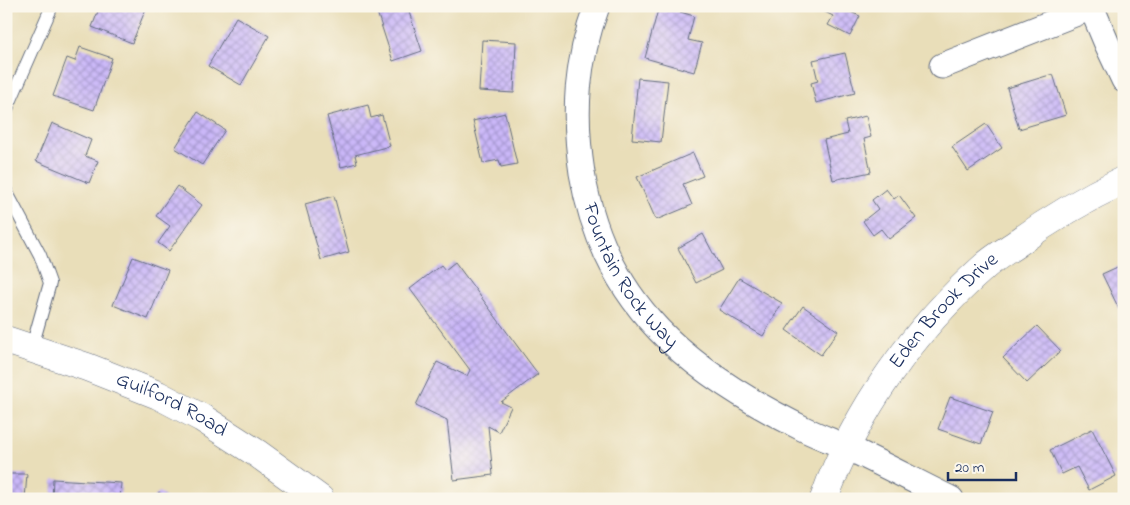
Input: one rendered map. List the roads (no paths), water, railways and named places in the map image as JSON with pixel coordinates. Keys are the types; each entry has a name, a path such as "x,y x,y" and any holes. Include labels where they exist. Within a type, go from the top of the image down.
{"street":[{"name":"Fountain Rock Way","path":"596,6 580,60 577,101 578,145 586,198 599,235 617,274 639,307 666,339 698,366 736,392 805,430 846,447 951,499"},
{"path":"942,66 1091,7 1124,80"},
{"name":"Eden Brook Drive","path":"824,499 846,447 876,394 910,347 949,301 986,265 1040,227 1092,195 1124,180"},
{"name":"Guilford Road","path":"19,344 87,366 158,395 202,418 250,448 320,499"}],"lane":[{"path":"6,111 52,6"},
{"path":"6,191 40,255 50,283 19,344"}]}
